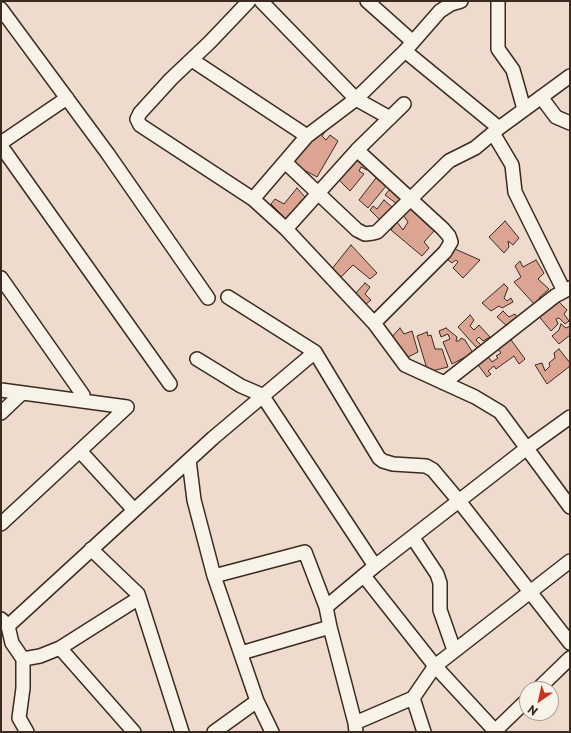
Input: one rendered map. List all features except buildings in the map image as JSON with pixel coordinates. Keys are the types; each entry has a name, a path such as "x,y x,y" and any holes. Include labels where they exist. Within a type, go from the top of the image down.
{"street":[{"path":"250,1 192,60 171,79 140,113 137,119 140,125 253,199 286,229 374,323 405,364 500,412 570,507"},
{"path":"261,1 356,99 390,118"},
{"path":"253,199 307,136 356,99 409,46 440,11 451,4 461,1"},
{"path":"498,1 498,49 513,70 524,109"},
{"path":"374,4 409,46 496,130 512,165 515,192 567,289 444,383"},
{"path":"1,9 67,98 208,298"},
{"path":"192,60 307,136"},
{"path":"285,162 357,230 365,234 377,232 449,161 475,148 496,130 570,76"},
{"path":"541,97 556,117 570,124"},
{"path":"67,98 1,144 170,384"},
{"path":"286,229 357,150 404,104"},
{"path":"357,150 443,229 449,236 451,242 445,252 374,323"},
{"path":"1,278 83,395"},
{"path":"228,297 315,352 379,458 387,463 429,467 459,501 570,644"},
{"path":"27,732 19,718 23,688 23,659 12,643 4,622 91,549 262,395 315,352"},
{"path":"197,359 241,386 262,395 375,566"},
{"path":"1,390 128,407 1,524"},
{"path":"1,413 22,393"},
{"path":"326,607 375,566 527,448 570,417"},
{"path":"80,451 134,510"},
{"path":"189,460 194,500 214,576 257,701 272,732"},
{"path":"412,538 437,574 440,583 440,610 454,650"},
{"path":"91,549 138,594 182,732"},
{"path":"214,576 305,552 326,607 356,728 413,698 435,666 570,561"},
{"path":"364,576 435,666 495,732 519,708"},
{"path":"23,659 40,656 60,648 139,598"},
{"path":"241,653 330,627"},
{"path":"60,648 134,732"},
{"path":"546,681 570,658"},
{"path":"413,698 424,732"},
{"path":"214,732 257,701"}]}
